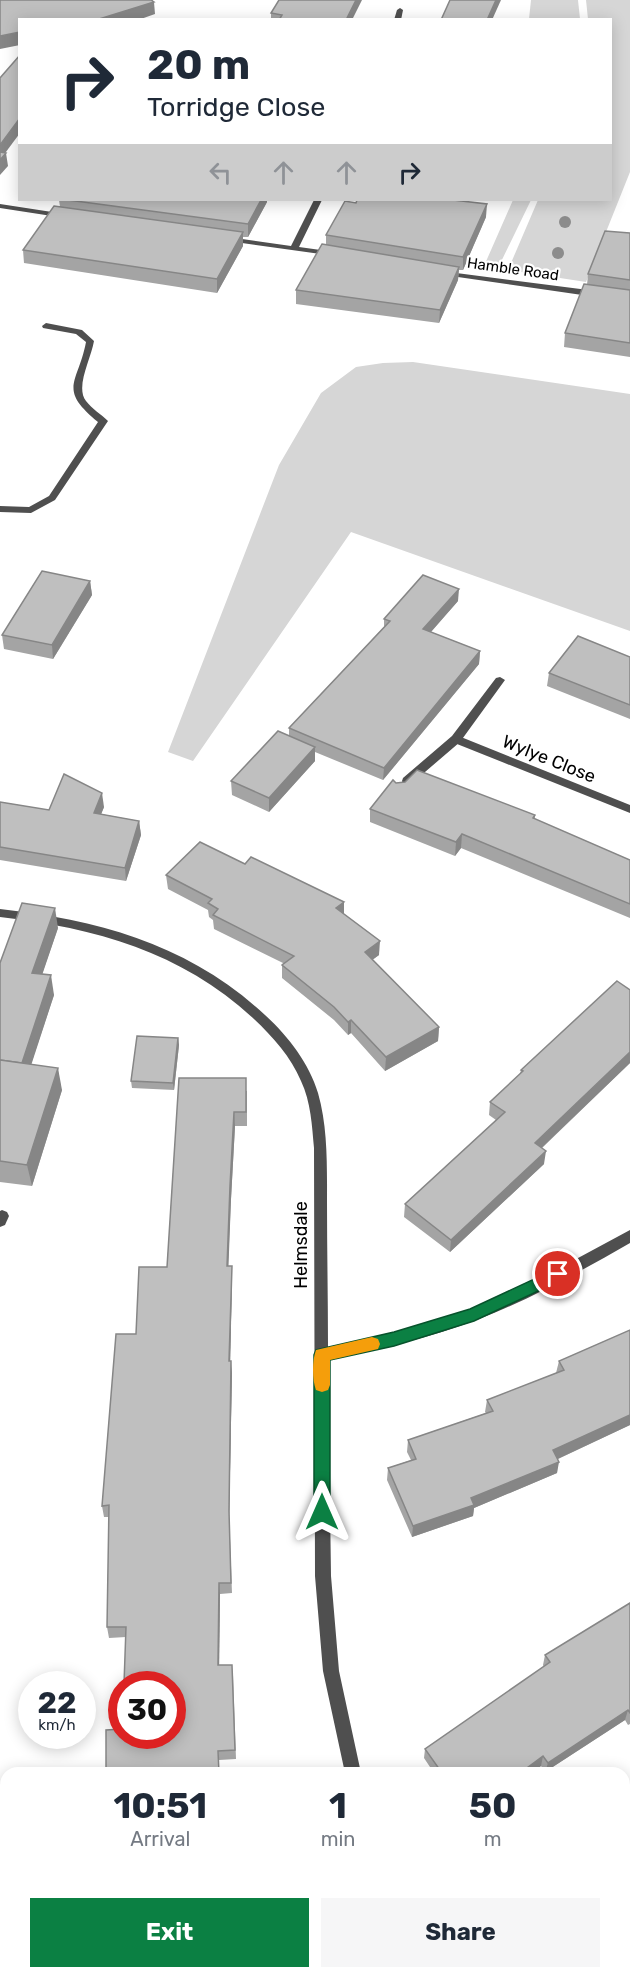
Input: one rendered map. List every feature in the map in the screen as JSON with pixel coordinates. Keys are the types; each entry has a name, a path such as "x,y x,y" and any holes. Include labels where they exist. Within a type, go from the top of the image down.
{"street":[{"path":"398,18 400,10"},
{"path":"13,208 18,201"},
{"path":"294,248 318,201"},
{"path":"0,206 70,217"},
{"path":"216,238 341,256"},
{"name":"Hamble Road","path":"436,271 608,296"},
{"path":"0,509 31,510 52,498 103,421 85,407 76,393 77,378 89,355 90,341 80,332 46,326"},
{"path":"399,791 435,755 456,739 500,680"},
{"name":"Wylye Close","path":"456,739 630,809"},
{"name":"Helmsdale","path":"0,913 63,921 109,932 157,950 189,966 228,991 288,1046 306,1077 318,1113 323,1576 331,1671 352,1767"},
{"path":"322,1355 394,1339 474,1315 589,1259 630,1236"}],"shaded area":[{"path":"531,0 578,0 580,18 529,18"},
{"path":"586,0 630,0 630,172 586,282 508,270 538,201 612,201 612,18 588,18"},
{"path":"513,201 531,201 498,268 484,266"},
{"path":"413,362 630,394 630,631 351,532 193,761 168,752 279,465 321,393 356,367"}],"building":[{"path":"0,0 151,0 154,2 102,18 18,18 18,32 0,36"},
{"path":"279,0 356,0 347,18 280,18 282,15 271,13"},
{"path":"450,0 496,0 488,18 442,18"},
{"path":"18,57 18,121 0,145 0,78"},
{"path":"0,152 6,153 0,160"},
{"path":"76,201 260,201 248,224"},
{"path":"345,201 356,203 357,201 462,201 487,204 463,257 326,235"},
{"path":"54,206 243,232 217,279 23,250"},
{"path":"605,231 630,233 630,280 588,274"},
{"path":"322,244 459,267 440,310 296,290"},
{"path":"584,284 630,290 630,343 565,333"},
{"path":"42,571 90,581 52,645 2,635"},
{"path":"423,575 459,589 423,629 480,651 384,768 289,728 390,621 384,619"},
{"path":"578,636 630,657 630,705 549,673"},
{"path":"278,731 315,747 269,798 231,781"},
{"path":"417,770 535,815 533,818 630,860 630,904 462,834 456,842 370,809 393,780 396,783 405,782"},
{"path":"64,774 102,793 94,813 139,821 125,868 0,847 0,802 49,810"},
{"path":"200,842 245,864 251,857 344,902 336,908 380,941 365,952 439,1027 386,1057 351,1020 348,1022 334,1007 282,965 294,956 213,915 218,909 208,903 212,899 166,875"},
{"path":"22,903 55,908 32,973 51,975 22,1063 0,1060 0,963"},
{"path":"617,981 630,990 630,1052 535,1143 546,1151 451,1240 405,1204 505,1112 490,1102"},
{"path":"137,1036 178,1038 173,1083 131,1081"},
{"path":"0,1060 58,1068 27,1165 0,1161"},
{"path":"179,1078 246,1078 246,1112 234,1112 227,1266 232,1266 229,1361 231,1361 229,1511 231,1583 219,1583 218,1665 232,1665 235,1750 218,1751 219,1767 106,1767 106,1730 108,1730 108,1749 186,1749 186,1671 124,1671 126,1627 107,1627 109,1505 102,1506 116,1334 136,1334 139,1267 167,1267"},
{"path":"630,1330 630,1415 553,1450 559,1462 471,1498 474,1505 413,1526 388,1468 416,1459 408,1440 493,1411 487,1400 564,1370 559,1361"},
{"path":"630,1603 630,1713 628,1710 548,1763 543,1756 528,1767 438,1767 425,1749 550,1662 545,1655"}],"slow traffic":[{"path":"322,1385 322,1355 372,1344"}],"route":[{"path":"322,1512 322,1355 394,1339 474,1315 558,1274"}]}
